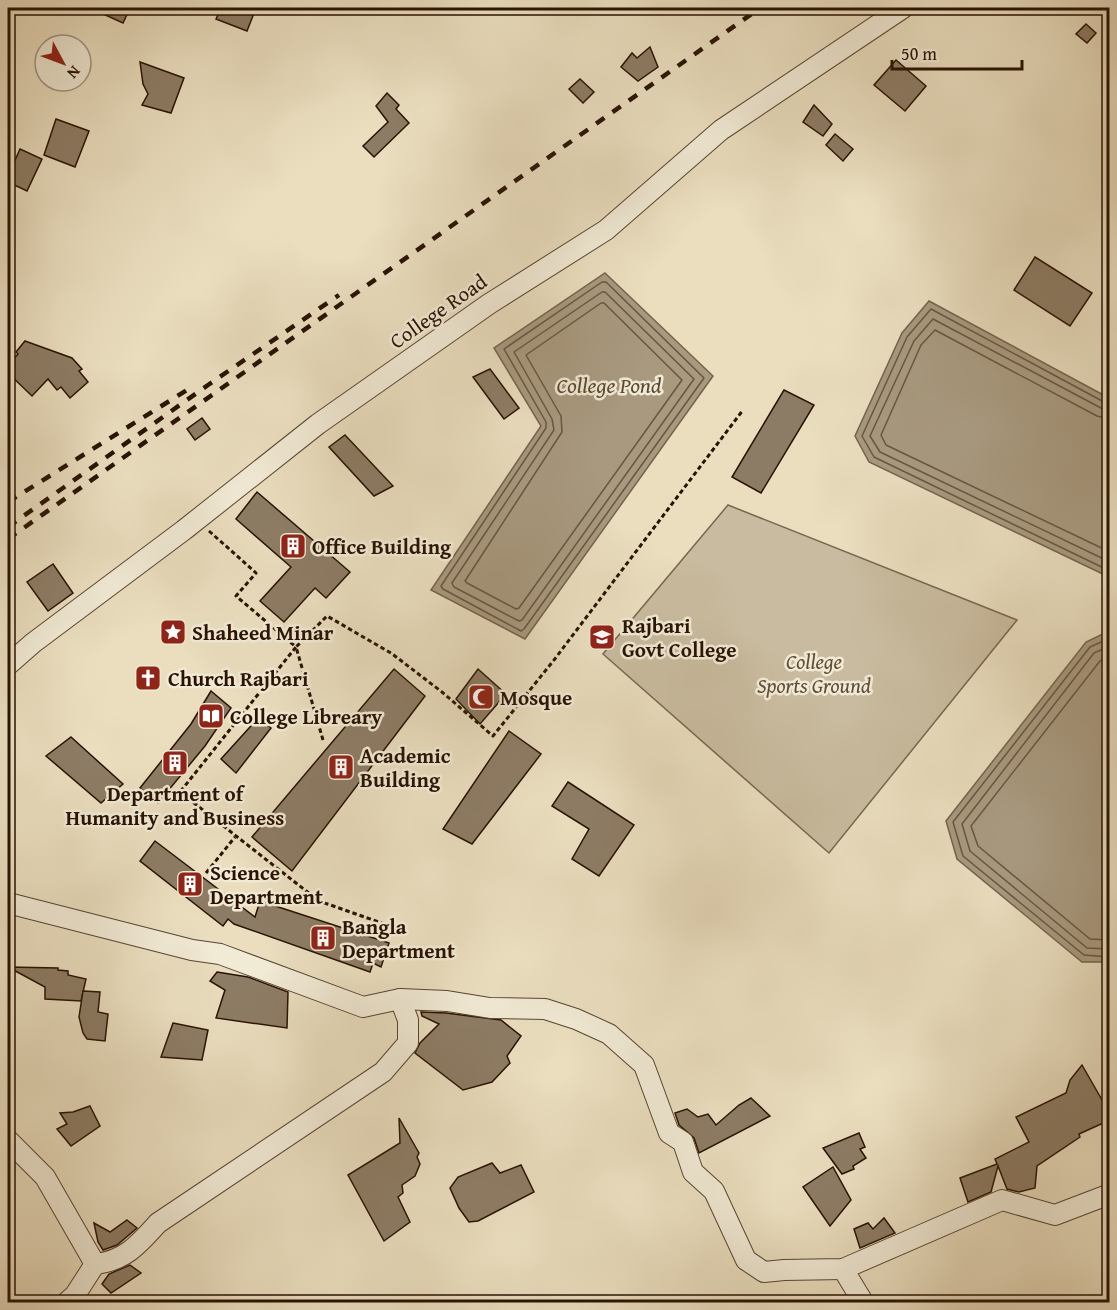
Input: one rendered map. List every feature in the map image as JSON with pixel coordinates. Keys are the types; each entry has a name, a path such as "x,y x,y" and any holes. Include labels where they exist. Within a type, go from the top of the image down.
{"street":[{"name":"College Road","path":"8,665 33,643 197,520 318,423 489,304 606,230 720,130 903,8"},
{"path":"8,903 192,950 220,954 363,1008 400,999 447,1001 490,1008 545,1009 576,1019 609,1034 644,1065 669,1133 683,1142 693,1172 714,1191 746,1260 764,1272 843,1269 1002,1200 1055,1215 1110,1194"},
{"path":"95,1264 111,1262 136,1247 158,1223 383,1072 408,1043 408,1020 400,999"},
{"path":"8,1140 45,1177 95,1264"},
{"path":"68,1302 95,1264"},
{"path":"843,1269 863,1302"}],"path":[{"path":"393,927 319,901 180,792 297,647 327,616 392,653 493,736 554,660 743,410"},
{"path":"197,520 256,573 236,596 297,647 323,740"},
{"path":"206,873 235,837"}],"green space":[{"name":"College Sports Ground","path":"728,505 1017,620 829,853 603,654"}],"water":[{"name":"College Pond","path":"605,273 713,376 525,639 431,590 541,426 494,348"},
{"path":"929,301 1109,398 1109,577 869,462 855,436 902,333"},
{"path":"1109,631 1109,962 1082,962 957,859 946,821 1086,642"}],"building":[{"path":"90,8 130,8 123,23"},
{"path":"221,8 256,8 247,31 216,19"},
{"path":"1086,24 1096,33 1087,43 1076,34"},
{"path":"650,47 658,67 638,81 621,67 632,53 637,58"},
{"path":"896,60 926,86 905,111 874,85"},
{"path":"140,62 184,78 171,113 142,105 148,94 143,84"},
{"path":"580,79 594,92 583,103 569,89"},
{"path":"387,93 399,105 396,109 409,123 374,157 363,146 388,122 376,106"},
{"path":"814,105 832,124 823,136 803,122"},
{"path":"56,119 89,131 75,167 44,155"},
{"path":"835,134 853,149 843,161 826,145"},
{"path":"20,149 42,159 27,191 8,182 8,176"},
{"path":"1035,257 1092,293 1070,326 1014,290"},
{"path":"25,341 72,358 82,369 79,371 88,382 70,398 61,387 57,390 48,379 32,396 8,373 8,365 18,354 16,352"},
{"path":"490,369 519,408 504,419 473,377"},
{"path":"784,390 814,405 761,493 732,477"},
{"path":"202,418 210,429 195,440 187,429"},
{"path":"345,435 393,486 374,496 329,447"},
{"name":"Office Building","path":"257,492 350,572 326,598 315,588 284,622 260,601 291,567 236,519"},
{"path":"53,564 73,593 48,611 27,582"},
{"name":"Academic Building","path":"394,669 425,696 292,871 252,837"},
{"name":"Mosque","path":"478,669 506,694 480,724 456,699"},
{"name":"Department of Humanity and Business","path":"211,691 231,708 205,746 158,803 140,788 191,724"},
{"path":"259,717 271,728 236,773 221,759"},
{"path":"509,731 541,754 472,844 443,829"},
{"path":"71,737 123,784 101,803 46,756"},
{"path":"568,782 634,825 599,876 572,859 589,829 552,806"},
{"path":"155,841 255,917 260,901 389,943 381,967 373,963 370,972 234,924 228,919 223,926 140,861"},
{"path":"8,967 58,968 58,970 68,971 68,975 86,979 81,1001 45,999 45,987"},
{"path":"217,972 248,977 288,992 287,1028 216,1018 225,990 210,981"},
{"path":"83,991 100,992 98,1012 108,1014 105,1041 87,1039 83,1033 79,1017"},
{"path":"421,1012 501,1020 521,1036 507,1056 510,1063 492,1082 463,1090 415,1053 420,1043 439,1024 422,1016"},
{"path":"173,1023 208,1030 202,1060 161,1057"},
{"path":"1082,1065 1110,1114 1110,1120 1079,1134 1080,1137 1037,1166 1035,1188 1019,1192 1007,1189 998,1166 991,1192 968,1202 960,1178 997,1164 995,1159 1029,1142 1016,1117 1066,1093 1070,1080"},
{"path":"751,1098 770,1116 699,1153 694,1138 679,1125 675,1113 687,1109 698,1117 708,1114 716,1125"},
{"path":"90,1106 100,1126 71,1146 57,1129 67,1124 60,1113 73,1112"},
{"path":"399,1118 419,1153 417,1157 420,1164 415,1176 402,1185 403,1193 398,1197 410,1222 384,1241 348,1175 400,1143"},
{"path":"859,1133 865,1147 860,1149 866,1158 853,1166 854,1169 842,1174 823,1148"},
{"path":"492,1163 500,1173 521,1165 534,1192 478,1221 469,1222 459,1208 450,1188 458,1177"},
{"path":"833,1167 851,1200 830,1226 803,1187"},
{"path":"884,1218 895,1233 860,1248 854,1229 868,1223 873,1229"},
{"path":"127,1220 137,1228 117,1245 103,1250 98,1242 94,1223 110,1232"},
{"path":"130,1265 141,1273 111,1293 102,1284 109,1274"}],"railway":[{"path":"8,539 760,8"},
{"path":"8,527 339,295"},
{"path":"8,502 187,390"}],"place":[{"name":"Office Building","path":"293,546"},
{"name":"Shaheed Minar","path":"173,632"},
{"name":"Rajbari Govt College","path":"602,637"},
{"name":"Church Rajbari","path":"148,678"},
{"name":"Mosque","path":"481,697"},
{"name":"College Libreary","path":"211,716"},
{"name":"Department of Humanity and Business","path":"175,763"},
{"name":"Academic Building","path":"341,767"},
{"name":"Science Department","path":"190,884"},
{"name":"Bangla Department","path":"323,938"}]}
